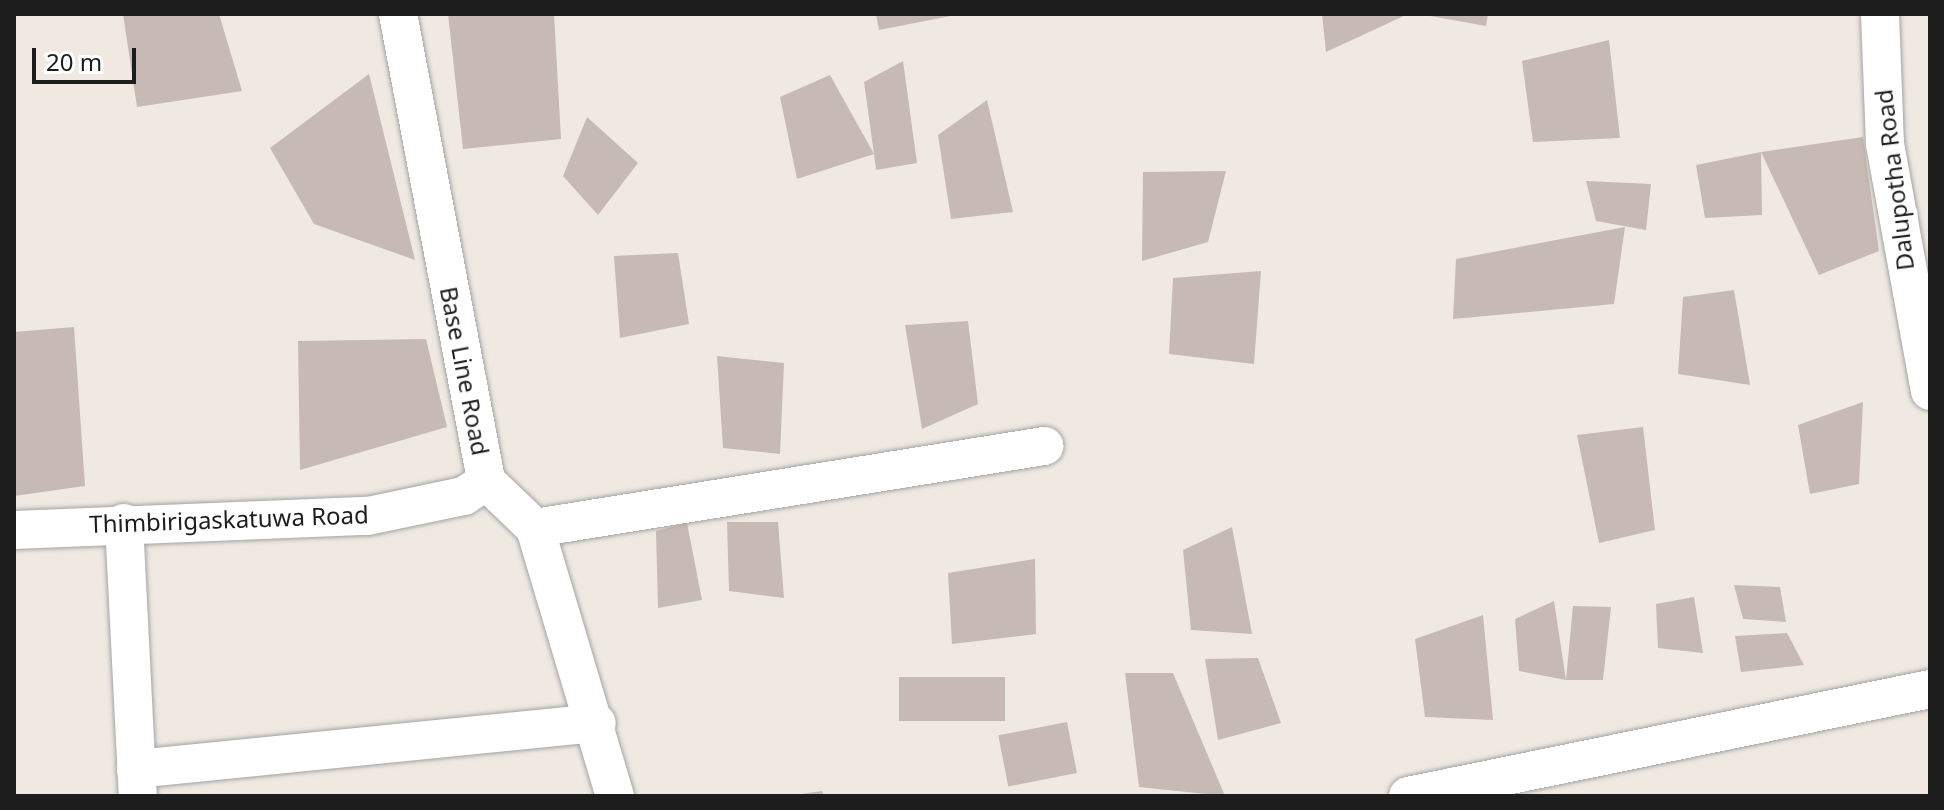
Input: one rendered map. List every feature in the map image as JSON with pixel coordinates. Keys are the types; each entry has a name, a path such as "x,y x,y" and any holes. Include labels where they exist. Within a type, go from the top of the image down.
{"street":[{"name":"Base Line Road","path":"398,14 486,481 535,528 597,723 615,796"},
{"name":"Dalupotha Road","path":"1880,14 1885,144 1930,391"},
{"path":"535,528 1044,446"},
{"name":"Thimbirigaskatuwa Road","path":"14,530 124,523 368,516 464,496 486,481"},
{"path":"124,523 137,782 597,723"},
{"path":"1408,796 1930,689"}],"building":[{"path":"123,14 219,14 242,91 137,107"},
{"path":"448,14 554,14 561,139 463,149"},
{"path":"876,14 956,14 956,15 879,30"},
{"path":"1322,14 1408,14 1326,52"},
{"path":"1419,14 1488,14 1486,26"},
{"path":"1609,40 1620,138 1533,142 1522,61"},
{"path":"903,61 917,163 876,170 864,82"},
{"path":"369,74 415,260 314,224 270,148"},
{"path":"830,75 874,154 797,179 780,97"},
{"path":"987,100 1013,212 951,219 938,135"},
{"path":"587,117 638,163 598,215 563,176"},
{"path":"1863,137 1879,251 1819,275 1761,152"},
{"path":"1761,152 1762,215 1705,218 1696,165"},
{"path":"1226,171 1208,242 1142,261 1143,172"},
{"path":"1586,181 1651,184 1646,230 1596,221"},
{"path":"1625,227 1614,304 1453,319 1456,259"},
{"path":"678,253 689,324 620,338 614,256"},
{"path":"1261,271 1254,364 1169,354 1173,278"},
{"path":"1734,290 1750,385 1678,374 1683,297"},
{"path":"968,321 978,404 922,429 905,325"},
{"path":"74,327 85,486 14,496 14,332"},
{"path":"426,339 447,427 300,470 298,341"},
{"path":"717,356 784,363 780,454 723,448"},
{"path":"1863,402 1859,484 1810,494 1798,425"},
{"path":"1643,427 1655,530 1599,543 1577,435"},
{"path":"727,522 778,522 784,598 729,591"},
{"path":"687,523 702,600 658,608 656,531"},
{"path":"1232,527 1252,634 1191,630 1183,550"},
{"path":"1035,559 1036,634 952,644 948,573"},
{"path":"1734,585 1780,587 1786,622 1743,619"},
{"path":"1694,597 1703,653 1658,648 1656,604"},
{"path":"1554,601 1566,680 1519,671 1515,619"},
{"path":"1573,606 1611,607 1603,680 1566,680"},
{"path":"1483,615 1493,720 1425,717 1415,639"},
{"path":"1787,633 1804,665 1741,672 1735,636"},
{"path":"1258,658 1281,723 1218,740 1205,659"},
{"path":"1125,673 1173,673 1225,796 1139,787"},
{"path":"899,677 1005,677 1005,721 899,721"},
{"path":"1067,722 1077,773 1008,786 998,735"},
{"path":"822,791 824,796 801,796 801,794"}]}
